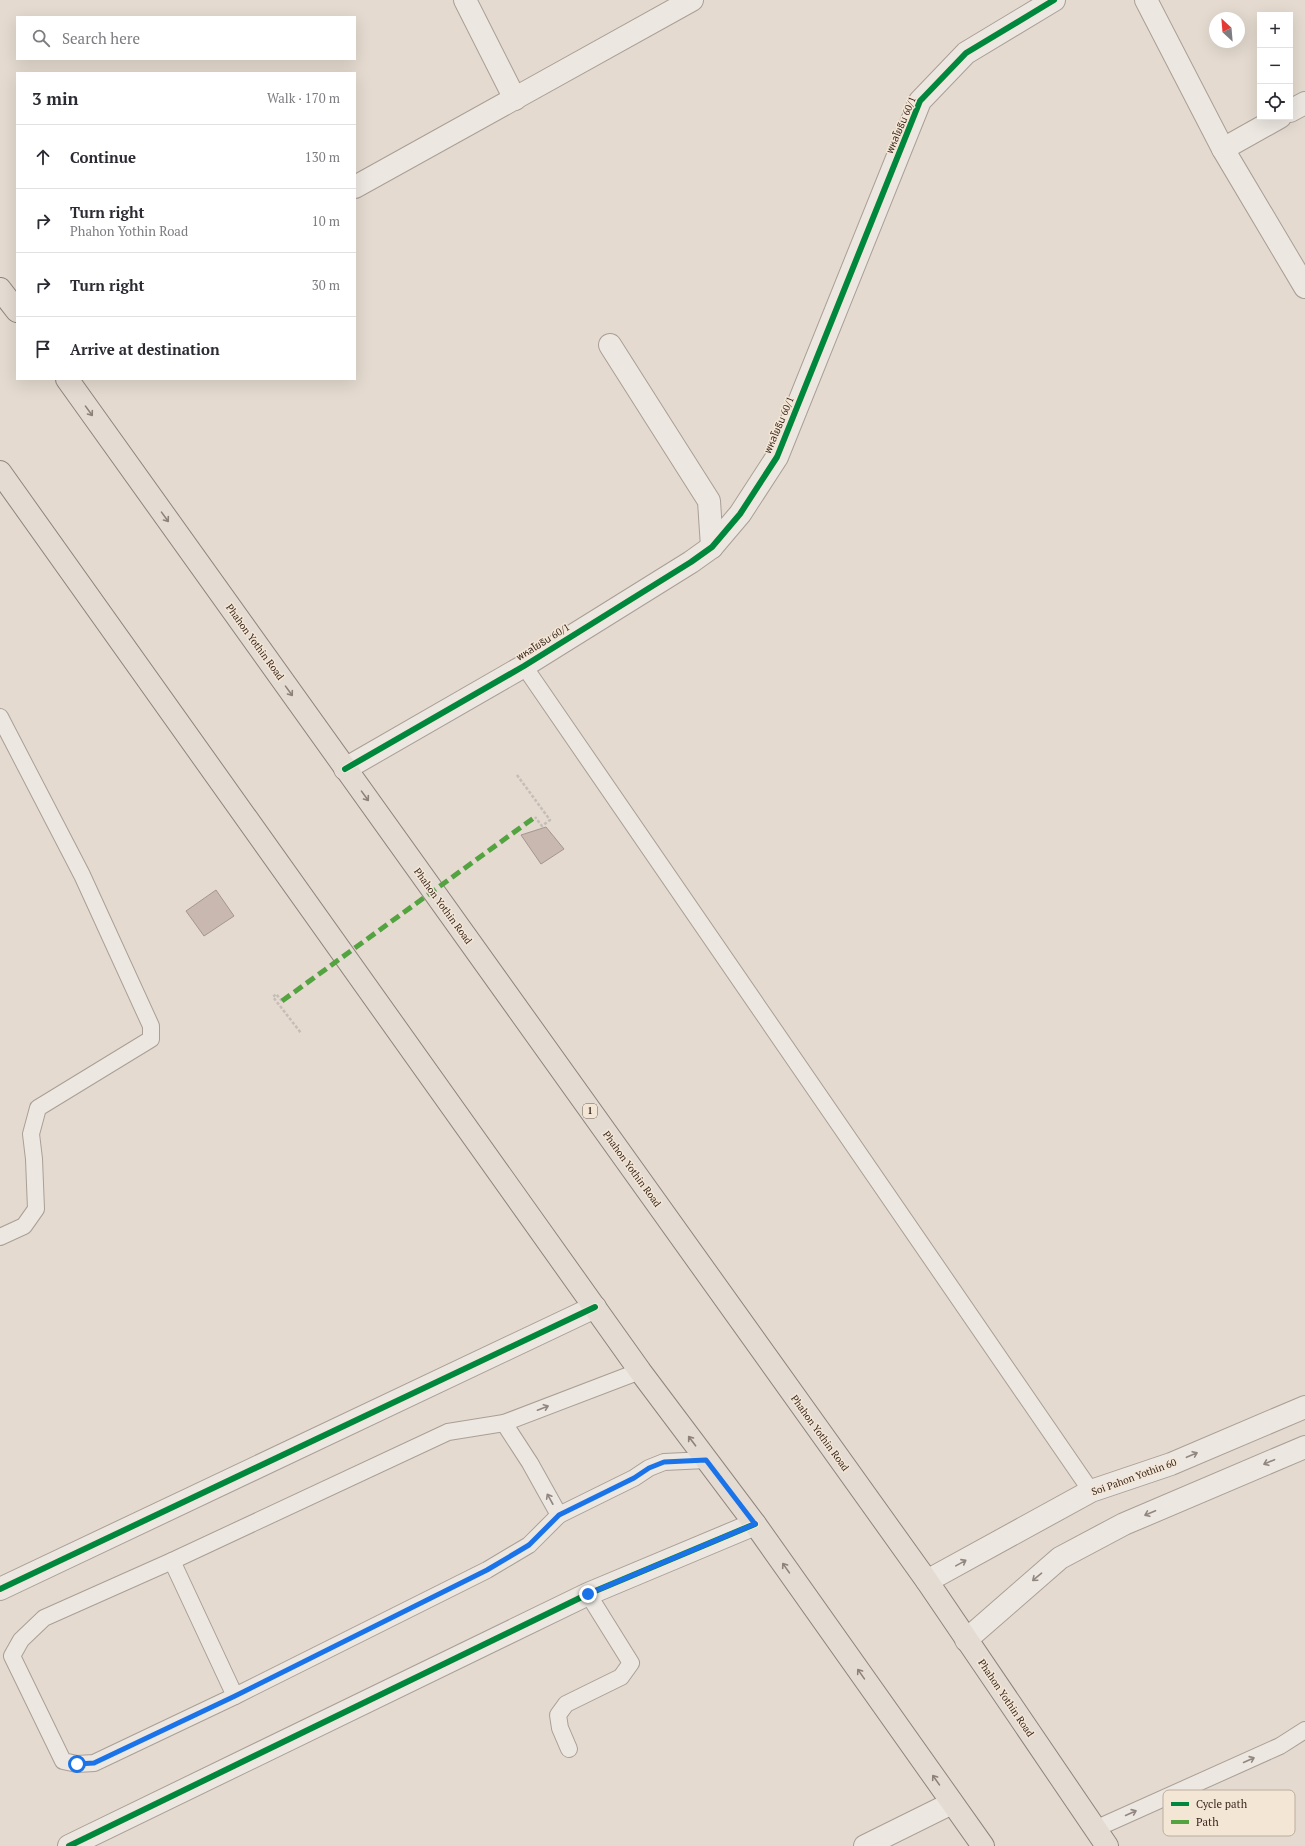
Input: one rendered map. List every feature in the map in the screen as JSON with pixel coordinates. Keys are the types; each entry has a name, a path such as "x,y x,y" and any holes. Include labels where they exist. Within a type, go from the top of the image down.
{"main road":[{"path":"0,289 16,310"},
{"name":"Phahon Yothin Road","path":"68,380 927,1581 1101,1838"},
{"path":"0,472 640,1371 755,1524 983,1846"}],"street":[{"path":"466,0 515,99"},
{"path":"356,186 692,0"},
{"name":"พหลโยธิน 60/1","path":"345,769 524,666 712,547 740,514 777,457 920,101 966,53 1054,0"},
{"path":"1146,0 1223,149 1305,287"},
{"path":"1293,109 1305,103"},
{"path":"1223,149 1275,120"},
{"path":"610,345 709,501 712,547"},
{"path":"0,1589 595,1307"},
{"name":"Soi Pahon Yothin 60","path":"927,1581 1091,1491 1171,1464 1305,1407"},
{"path":"966,1640 1060,1558 1124,1524 1305,1447"},
{"path":"69,1846 588,1594 755,1524"},
{"path":"865,1846 952,1803"}],"lane":[{"path":"524,666 1091,1491"},
{"path":"0,716 82,876 151,1026 151,1039 38,1108 31,1134 34,1159 36,1209 24,1226 0,1237"},
{"path":"640,1371 504,1423 448,1432 172,1561 44,1618 21,1640 12,1656 63,1761 77,1764 94,1763 235,1696 487,1570 529,1545 559,1515 634,1478 649,1468 664,1462 706,1460"},
{"path":"504,1423 530,1463 559,1515"},
{"path":"172,1561 235,1696"},
{"path":"569,1749 560,1728 558,1715 566,1704 621,1677 630,1663 588,1594"},
{"path":"1194,1790 1280,1746 1305,1730"},
{"path":"1101,1838 1163,1806"}],"path":[{"path":"517,775 550,820 542,826 535,817"},
{"path":"282,1001 276,994 273,997 301,1033"}],"building":[{"path":"546,827 564,849 541,864 521,835"},
{"path":"216,890 234,916 204,936 186,911"}],"marked path":[{"path":"282,1001 535,817"}],"cycle path":[{"path":"345,769 524,666 691,562 712,547 740,514 777,457 920,101 966,53 1054,0"},
{"path":"0,1589 595,1307"},
{"path":"69,1846 588,1594 755,1524"}],"route":[{"path":"77,1764 94,1763 235,1696 487,1570 529,1545 559,1515 634,1478 649,1468 664,1462 706,1460 755,1524 588,1594"}]}
